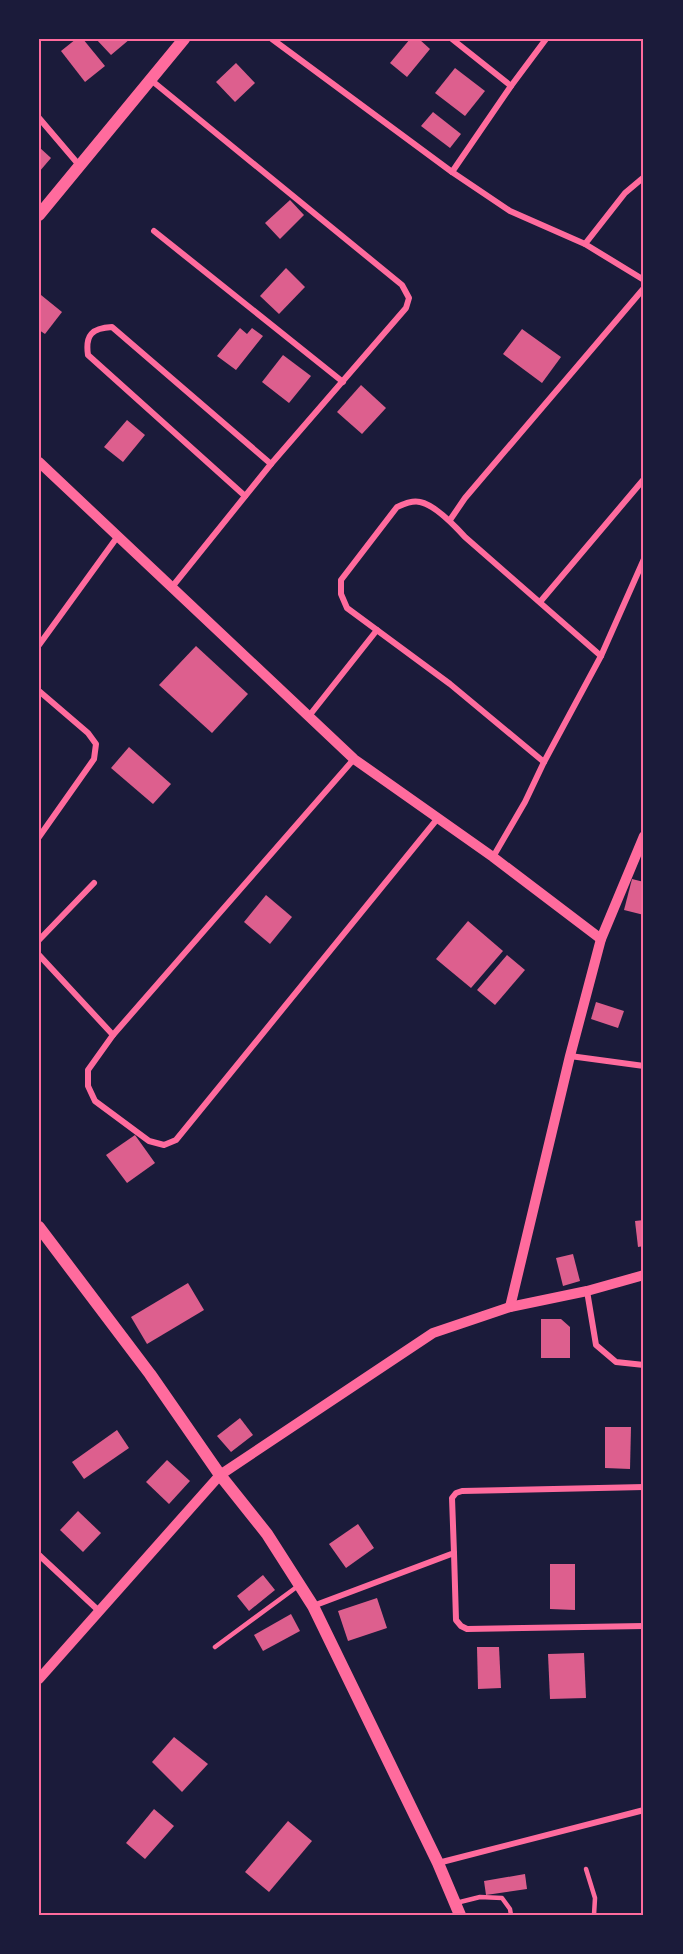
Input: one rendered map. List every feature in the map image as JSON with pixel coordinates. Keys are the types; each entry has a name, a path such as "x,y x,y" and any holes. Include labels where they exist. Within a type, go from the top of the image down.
{"main road":[{"path":"39,215 184,39"},
{"path":"39,1227 150,1374 220,1475 267,1534 314,1606 438,1863 457,1909"}],"street":[{"path":"272,39 452,172 510,211 585,244 644,280"},
{"path":"452,39 511,86"},
{"path":"452,172 546,39"},
{"path":"152,80 402,285 409,298 406,308 271,464 172,587"},
{"path":"39,118 80,165"},
{"path":"585,244 625,193 644,177"},
{"path":"154,231 343,381"},
{"path":"450,520 465,498 644,288"},
{"path":"245,496 88,355 87,344 90,334 100,328 112,327 271,464"},
{"path":"39,462 354,759 493,857 601,939"},
{"path":"540,602 644,479"},
{"path":"544,762 450,684 347,608 341,594 341,580 397,507 410,502 421,502 450,520 465,537 601,656"},
{"path":"39,645 118,535"},
{"path":"493,857 525,802 601,656 644,559"},
{"path":"309,716 377,630"},
{"path":"39,692 88,733 96,744 93,759 39,837"},
{"path":"354,759 113,1035 88,1070 88,1086 95,1101 149,1141 164,1145 176,1140 438,818"},
{"path":"510,1307 570,1056 601,939 644,836"},
{"path":"39,940 94,883"},
{"path":"39,955 113,1035"},
{"path":"570,1056 644,1066"},
{"path":"39,1679 220,1475 433,1333 510,1307 587,1292 644,1275"},
{"path":"587,1292 596,1345 616,1362 644,1365"},
{"path":"644,1488 462,1491 456,1493 452,1498 456,1620 461,1626 467,1629 644,1626"},
{"path":"314,1606 454,1553"},
{"path":"39,1555 99,1611"},
{"path":"438,1863 644,1810"}],"lane":[{"path":"215,1647 300,1584"},
{"path":"586,1869 596,1898 594,1915"},
{"path":"457,1909 480,1897 502,1898 512,1915"}],"building":[{"path":"76,39 83,39 105,66 85,82 61,51"},
{"path":"96,39 130,39 111,55"},
{"path":"410,39 419,39 430,49 407,77 390,63"},
{"path":"236,63 255,83 235,102 216,82"},
{"path":"455,68 485,91 465,116 435,93"},
{"path":"433,112 461,134 450,148 421,126"},
{"path":"39,147 51,158 39,172"},
{"path":"290,200 304,215 280,239 265,223"},
{"path":"286,268 305,287 279,314 260,296"},
{"path":"41,295 62,312 45,334 39,330"},
{"path":"240,328 247,334 252,328 263,336 236,370 217,356"},
{"path":"522,329 561,357 542,383 503,354"},
{"path":"283,355 311,376 289,403 262,382"},
{"path":"361,385 386,408 362,434 337,412"},
{"path":"127,420 145,435 123,462 104,447"},
{"path":"196,646 248,694 212,733 159,685"},
{"path":"129,747 171,784 153,804 111,768"},
{"path":"632,879 644,882 644,915 624,910"},
{"path":"266,895 292,917 270,944 244,922"},
{"path":"468,921 503,951 471,988 436,959"},
{"path":"507,955 525,970 495,1005 477,990"},
{"path":"596,1002 624,1011 618,1028 591,1019"},
{"path":"135,1135 155,1163 127,1183 106,1155"},
{"path":"644,1220 644,1246 638,1247 635,1221"},
{"path":"573,1254 580,1281 563,1286 556,1258"},
{"path":"188,1283 204,1310 147,1344 131,1317"},
{"path":"541,1319 561,1319 570,1327 570,1358 541,1358"},
{"path":"240,1418 253,1435 231,1452 217,1436"},
{"path":"605,1427 631,1427 630,1469 605,1468"},
{"path":"117,1430 129,1448 84,1479 72,1462"},
{"path":"167,1460 190,1481 169,1504 146,1482"},
{"path":"78,1511 101,1533 83,1552 60,1530"},
{"path":"358,1524 374,1548 346,1568 329,1544"},
{"path":"550,1564 575,1564 575,1610 550,1609"},
{"path":"263,1575 275,1590 249,1611 237,1596"},
{"path":"377,1598 387,1628 348,1641 338,1611"},
{"path":"291,1614 300,1631 263,1651 254,1635"},
{"path":"477,1647 499,1647 501,1688 478,1689"},
{"path":"584,1653 586,1698 550,1699 548,1654"},
{"path":"174,1737 208,1764 182,1792 152,1762"},
{"path":"154,1809 174,1826 145,1859 126,1843"},
{"path":"288,1821 312,1841 269,1892 245,1872"},
{"path":"525,1874 527,1889 486,1895 484,1881"}]}
